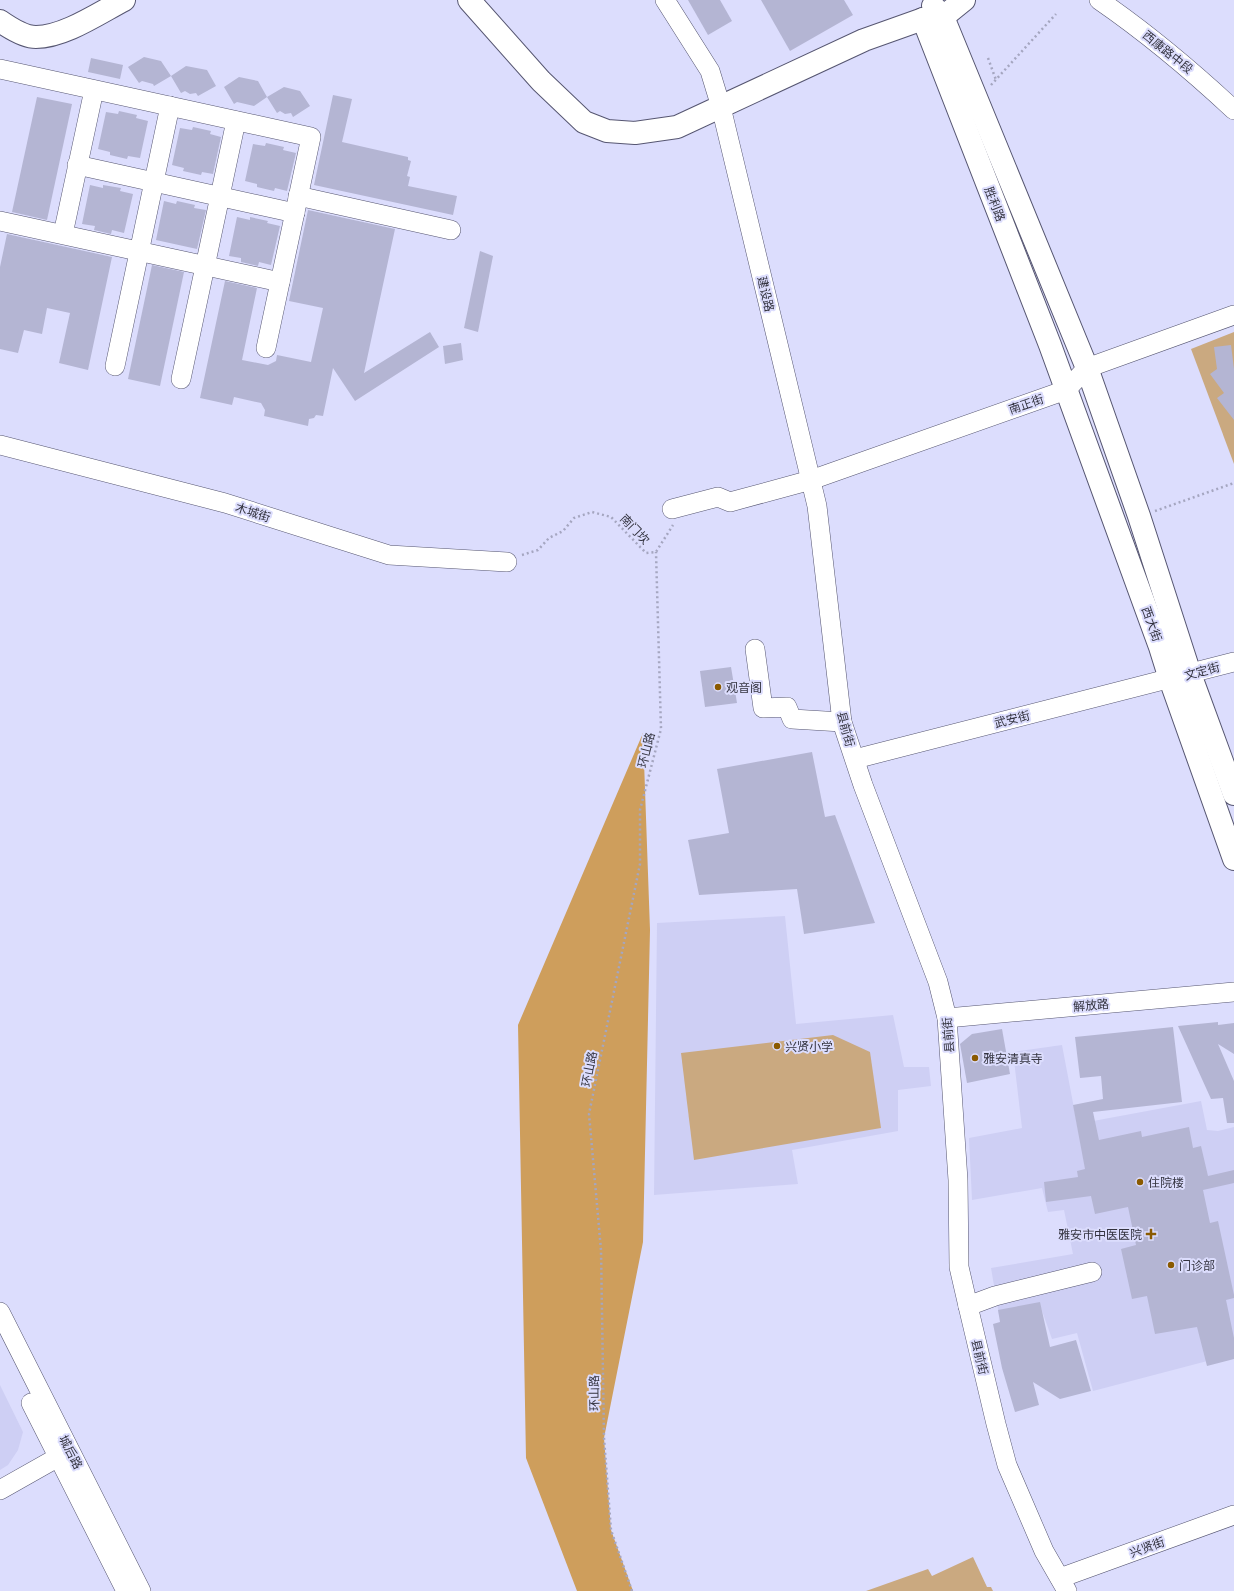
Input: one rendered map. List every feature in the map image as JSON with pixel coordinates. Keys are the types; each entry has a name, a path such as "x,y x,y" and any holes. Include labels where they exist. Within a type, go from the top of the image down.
{"main road":[{"path":"0,21 21,33 35,37 61,32 124,0"},
{"path":"469,0 541,81 584,122 607,131 635,133 677,127 864,40 935,10 964,0"},
{"name":"胜利路","path":"935,10 1086,368"},
{"name":"胜利路","path":"935,10 1066,390"},
{"name":"西大街","path":"1086,368 1139,516 1190,674 1234,794"},
{"name":"西大街","path":"1066,390 1160,647 1234,859"}],"street":[{"name":"建设路","path":"665,0 710,71 721,107 811,480"},
{"name":"西康路中段","path":"1099,0 1131,22 1169,52 1234,110"},
{"path":"0,69 311,137 266,348"},
{"path":"63,234 94,90"},
{"path":"115,366 170,106"},
{"path":"181,379 236,121"},
{"path":"77,165 220,197 296,205 451,230"},
{"path":"0,221 280,282"},
{"name":"南正街","path":"674,514 718,497 730,502 811,480 1066,390 1086,368 1234,315"},
{"name":"木城街","path":"0,445 225,503 389,555 507,562"},
{"name":"县前街","path":"811,480 816,506 842,722 863,785 938,982 947,1018 958,1180 960,1267 968,1306 1007,1465 1044,1552 1064,1585"},
{"path":"755,649 763,708 787,707 792,719 842,722"},
{"name":"文定街","path":"1170,679 1234,662"},
{"name":"武安街","path":"855,759 1170,679"},
{"name":"解放路","path":"947,1018 1234,992"},
{"path":"968,1306 995,1296 1092,1272"},
{"name":"城后路","path":"0,1312 126,1591"},
{"name":"城后路","path":"0,1340 142,1591"},
{"path":"0,1490 64,1453"},
{"name":"兴贤街","path":"1064,1585 1234,1515"}],"path":[{"path":"991,85 1056,14"},
{"path":"988,58 996,80"},
{"path":"1139,516 1234,483"},
{"name":"南门坎","path":"507,562 524,554 538,550 549,538 563,531 574,518 592,512 611,517 646,553 656,552 674,514"},
{"name":"环山路","path":"632,1591 611,1530 604,1438 601,1250 589,1114 640,864 640,810 661,729 656,552"}],"shaded area":[{"path":"1234,332 1234,464 1191,349"},
{"path":"643,733 650,930 643,1242 604,1438 611,1530 633,1591 577,1591 526,1458 518,1025"},
{"name":"兴贤小学","path":"785,916 796,1024 893,1015 904,1067 929,1067 931,1086 898,1090 898,1131 792,1150 798,1184 654,1195 657,923"},
{"path":"833,1035 870,1052 881,1128 694,1160 681,1053"},
{"name":"雅安市中医医院","path":"1062,1045 1077,1124 1201,1101 1207,1130 1218,1131 1234,1127 1234,1354 1093,1391 1077,1333 1052,1339 1041,1308 999,1315 991,1268 1073,1254 1064,1210 1048,1212 1042,1188 972,1200 969,1138 1022,1128 1013,1052"},
{"path":"0,1385 23,1432 18,1450 8,1465 0,1470"},
{"path":"973,1557 987,1587 991,1587 993,1591 866,1591 928,1569 932,1576"}],"building":[{"path":"688,0 720,0 732,21 708,35"},
{"path":"761,0 844,0 853,15 790,51"},
{"path":"144,57 161,61 171,76 154,86 153,84 142,81 139,83 128,67"},
{"path":"91,58 123,65 120,79 88,72"},
{"path":"186,66 207,70 216,86 198,96 196,93 190,94 185,91 181,93 171,76"},
{"path":"239,77 258,81 267,97 254,106 237,102 234,104 224,87"},
{"path":"284,87 300,91 310,106 293,117 291,113 285,114 280,111 277,113 267,97"},
{"path":"333,95 352,99 342,142 408,157 408,160 411,161 407,176 410,177 408,186 457,196 453,215 314,185"},
{"path":"37,97 72,104 47,220 12,212"},
{"path":"119,111 137,115 136,118 148,121 140,158 128,156 127,159 110,155 110,152 98,149 106,112 118,114"},
{"path":"193,127 211,131 210,134 221,137 213,174 202,172 201,175 183,171 184,168 172,165 180,128 192,130"},
{"path":"266,143 284,147 283,150 296,153 287,191 275,188 274,191 257,187 257,184 245,181 253,144 265,146"},
{"path":"90,185 103,188 103,185 121,188 120,191 133,194 124,233 112,230 111,234 94,230 95,226 82,224"},
{"path":"164,201 176,204 177,201 195,205 194,208 206,210 197,249 156,240"},
{"path":"308,210 395,229 364,373 430,332 439,347 355,401 333,368 323,416 316,415 314,418 309,419 308,426 264,416 265,410 261,403 234,397 232,405 200,398 225,281 257,288 242,360 268,365 276,361 277,355 311,362 323,308 289,301"},
{"path":"237,217 250,220 250,217 268,221 267,223 280,226 271,265 259,262 258,266 241,262 241,258 229,256"},
{"path":"7,234 112,257 88,370 59,363 70,313 47,308 42,334 24,330 18,353 0,349 0,267"},
{"path":"480,251 493,256 478,332 464,328"},
{"path":"152,265 184,272 160,386 128,379"},
{"path":"461,343 463,360 445,364 443,346"},
{"path":"1231,345 1234,369 1234,420 1217,398 1224,393 1210,374 1217,369 1214,347"},
{"name":"观音阁","path":"731,667 737,703 705,707 700,671"},
{"path":"812,752 825,817 835,815 875,923 804,934 797,889 699,895 688,840 729,833 717,769"},
{"path":"1218,1022 1218,1025 1234,1023 1234,1054 1218,1044 1234,1081 1234,1123 1227,1123 1223,1098 1211,1099 1178,1026"},
{"path":"1173,1027 1182,1102 1093,1112 1099,1140 1141,1131 1142,1137 1189,1127 1193,1148 1201,1146 1208,1176 1234,1170 1234,1183 1203,1190 1210,1223 1218,1221 1234,1295 1234,1298 1226,1300 1234,1338 1234,1359 1207,1366 1197,1327 1155,1334 1147,1296 1132,1299 1121,1249 1136,1245 1128,1207 1095,1214 1091,1196 1046,1202 1044,1182 1078,1177 1077,1171 1085,1169 1073,1105 1103,1099 1101,1076 1080,1078 1075,1037"},
{"name":"雅安清真寺","path":"1002,1029 1010,1074 967,1083 960,1044 972,1034"},
{"path":"1040,1302 1050,1347 1076,1340 1091,1391 1060,1399 1033,1382 1039,1405 1015,1412 1002,1368 993,1324 1000,1322 998,1310"}],"place":[{"name":"观音阁","path":"718,687"},
{"name":"兴贤小学","path":"777,1046"},
{"name":"雅安清真寺","path":"975,1058"},
{"name":"住院楼","path":"1140,1182"},
{"name":"雅安市中医医院","path":"1151,1234"},
{"name":"门诊部","path":"1171,1265"}]}
